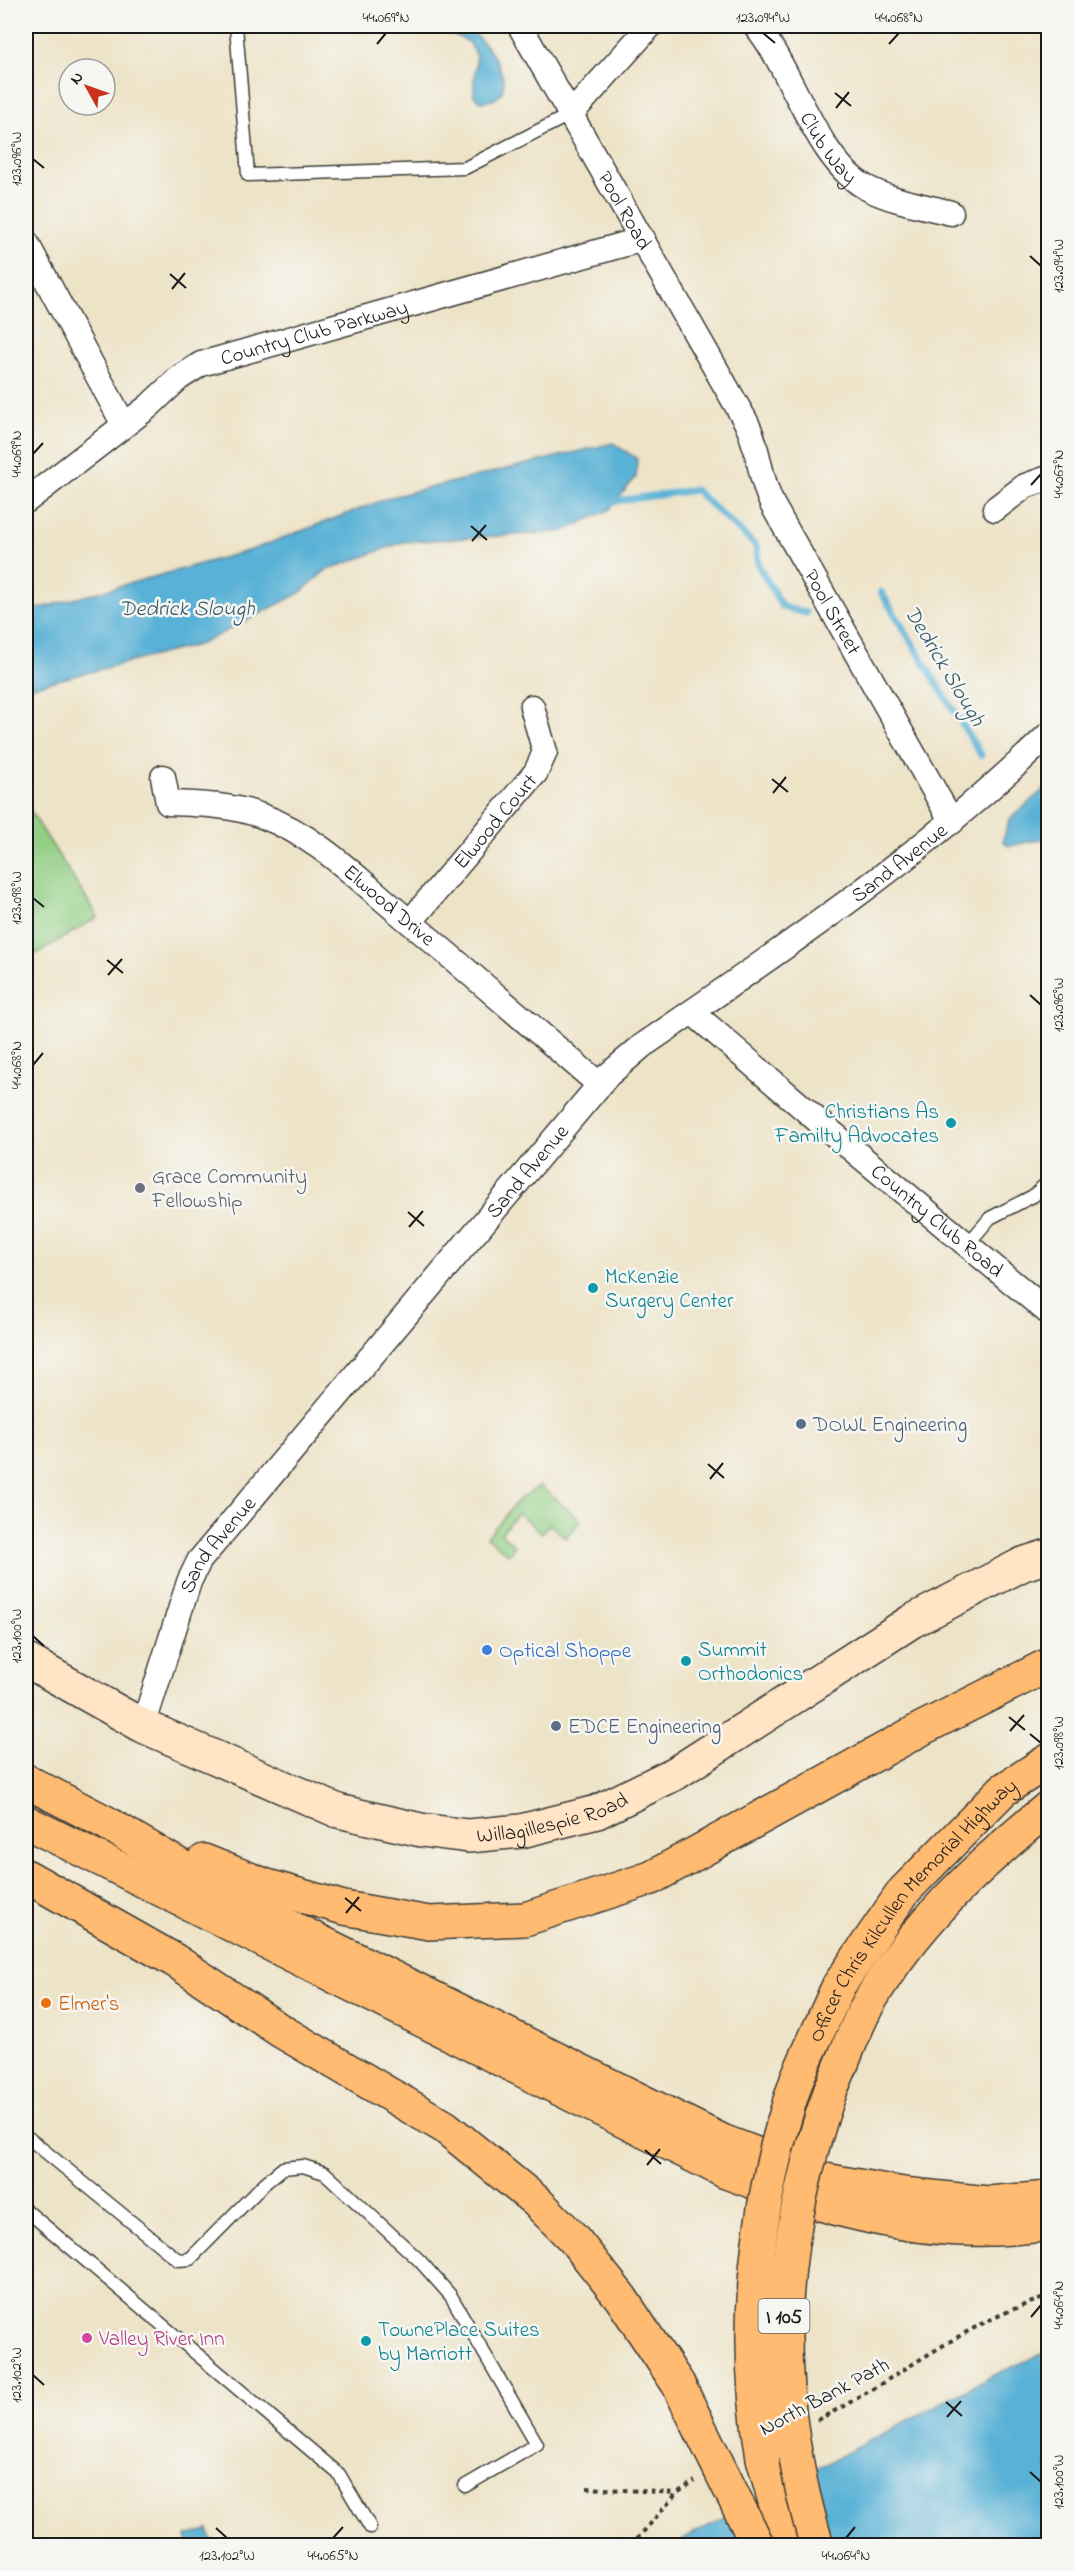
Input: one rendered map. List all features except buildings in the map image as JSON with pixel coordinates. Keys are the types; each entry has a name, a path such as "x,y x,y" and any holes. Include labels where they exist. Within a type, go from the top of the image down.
{"highway":[{"path":"105,1822 264,1885 344,1908 429,1923 525,1919 651,1878 923,1728 1048,1665"},
{"name":"Officer Chris Kilcullen Memorial Highway","path":"788,2546 763,2458 756,2420 754,2289 758,2245 774,2150 798,2076 839,1985 904,1891 1003,1790 1048,1761"},
{"path":"26,1781 105,1822 252,1908 722,2141 825,2180 903,2194 988,2203 1048,2198"},
{"name":"Officer Chris Kilcullen Memorial Highway","path":"817,2546 797,2471 784,2368 784,2312 789,2252 800,2191 814,2139 831,2089 872,1998 932,1914 977,1868 1035,1824 1048,1808"},
{"path":"26,1822 726,2172 786,2194 884,2219 932,2227 988,2229 1048,2225"},
{"path":"26,1876 174,1960 281,2031 445,2127 536,2201 573,2238 621,2298 678,2384 758,2546"},
{"path":"26,1903 163,1977 281,2031"}],"street":[{"name":"Pool Road","path":"520,26 731,393"},
{"path":"571,114 650,26"},
{"name":"Club Way","path":"756,26 826,145 855,180 880,194 951,213"},
{"name":"Country Club Parkway","path":"26,501 124,425 179,378 201,364 643,239"},
{"path":"26,242 124,425"},
{"name":"Pool Street","path":"731,393 750,429 762,480 772,504 952,822"},
{"path":"995,509 1025,486 1048,478"},
{"name":"Elwood Court","path":"410,922 536,772 545,752 532,707"},
{"name":"Sand Avenue","path":"143,1726 189,1582 199,1561 600,1085 642,1046 872,885 952,822 1048,735"},
{"name":"Elwood Drive","path":"164,777 168,803 232,808 262,816 291,829 343,867 410,922 600,1085"},
{"name":"Country Club Road","path":"692,1011 1048,1312"},
{"name":"Willagillespie Road","path":"26,1660 143,1726 338,1810 421,1830 468,1836 521,1831 597,1812 676,1773 912,1621 1023,1564 1048,1556"}],"lane":[{"path":"236,26 248,175 465,168 571,114"},
{"path":"967,1245 990,1218 1033,1196 1048,1182"},
{"path":"26,2136 178,2260 190,2259 265,2183 283,2168 303,2166 325,2173 420,2261 451,2296 537,2444 465,2486"},
{"path":"26,2210 339,2474 370,2527"}],"path":[{"name":"North Bank Path","path":"812,2422 965,2334 1030,2302 1048,2297"},
{"path":"631,2546 677,2493 698,2479"},
{"path":"587,2488 677,2493"}],"green space":[{"path":"26,804 98,917 26,960"},
{"path":"540,1486 581,1520 566,1538 549,1524 542,1533 518,1513 501,1533 515,1546 508,1554 487,1537 518,1500"}],"water":[{"path":"451,24 471,31 491,53 499,66 503,79 503,90 496,98 482,102 474,96 476,58 468,42 451,34 415,26"},
{"name":"Dedrick Slough","path":"613,443 637,459 636,477 609,510 561,532 403,542 325,571 300,593 201,644 26,688 26,612 251,550 391,497"},
{"path":"1048,786 1048,838 1009,846 1003,841 1009,820"},
{"path":"1048,2351 1048,2545 671,2546 990,2377"},
{"path":"208,2530 214,2545 188,2545 186,2536"}],"waterway":[{"name":"Dedrick Slough","path":"609,502 695,490 756,546 759,566 782,607 806,613"},
{"name":"Dedrick Slough","path":"881,592 981,755"}],"place":[{"name":"Christians As Familty Advocates","path":"951,1123"},
{"name":"Grace Community Fellowship","path":"140,1188"},
{"name":"McKenzie Surgery Center","path":"593,1288"},
{"name":"DOWL Engineering","path":"801,1424"},
{"name":"Optical Shoppe","path":"487,1650"},
{"name":"Summit Orthodonics","path":"686,1661"},
{"name":"EDCE Engineering","path":"556,1726"},
{"name":"Elmer's","path":"46,2003"},
{"name":"Valley River Inn","path":"87,2338"},
{"name":"TownePlace Suites by Marriott","path":"366,2341"}]}
